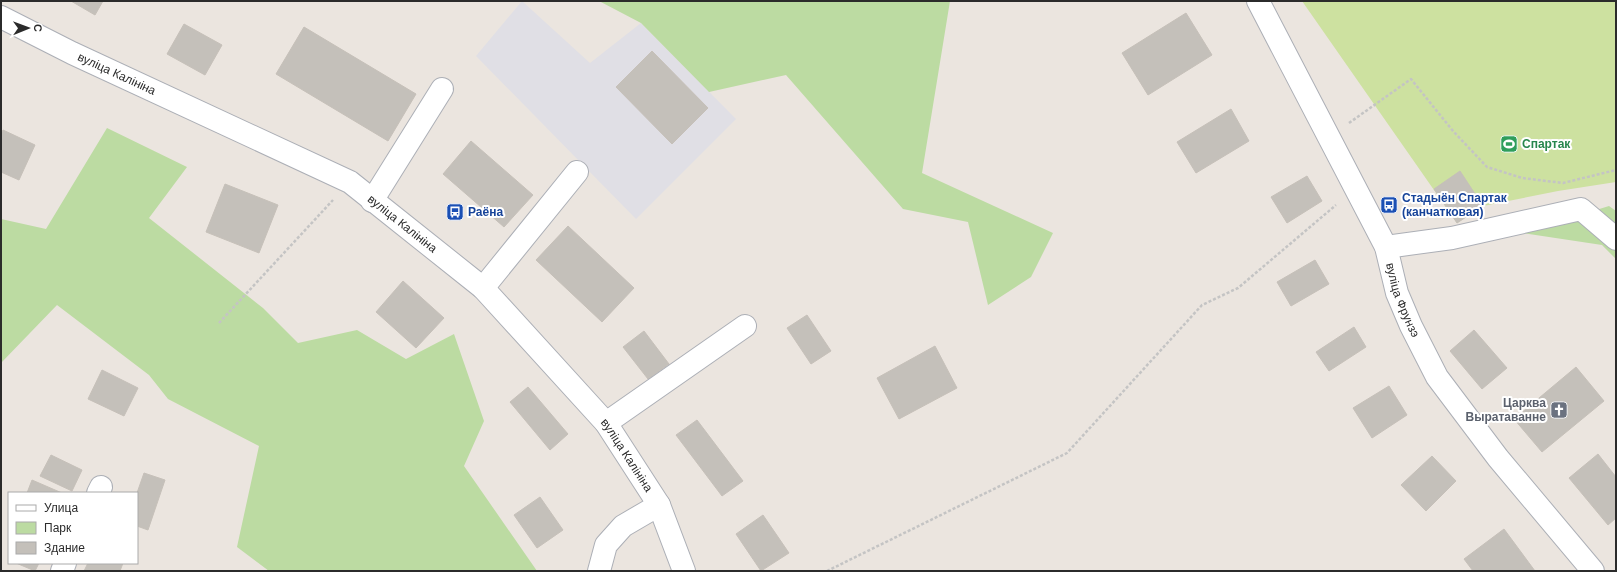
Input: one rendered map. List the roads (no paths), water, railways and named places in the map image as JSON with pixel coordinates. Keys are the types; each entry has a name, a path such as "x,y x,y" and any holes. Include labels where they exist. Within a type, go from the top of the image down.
{"street":[{"name":"вуліца Фрунзэ","path":"1258,1 1386,247 1397,293 1411,326 1437,377 1498,458 1593,571"},
{"name":"вуліца Калініна","path":"1,16 72,53 350,182 483,288 606,423 659,505 684,571"},
{"path":"372,201 442,89"},
{"path":"483,288 577,172"},
{"path":"1386,247 1452,238 1581,209 1616,239"},
{"path":"606,423 745,326"},
{"path":"599,571 606,545 623,526 659,505"}],"place":[{"name":"Спартак","path":"1509,144"},
{"name":"Стадыён Спартак (канчатковая)","path":"1389,205"},
{"name":"Раёна","path":"455,212"},
{"name":"Царква Выратаванне","path":"1559,410"}]}
